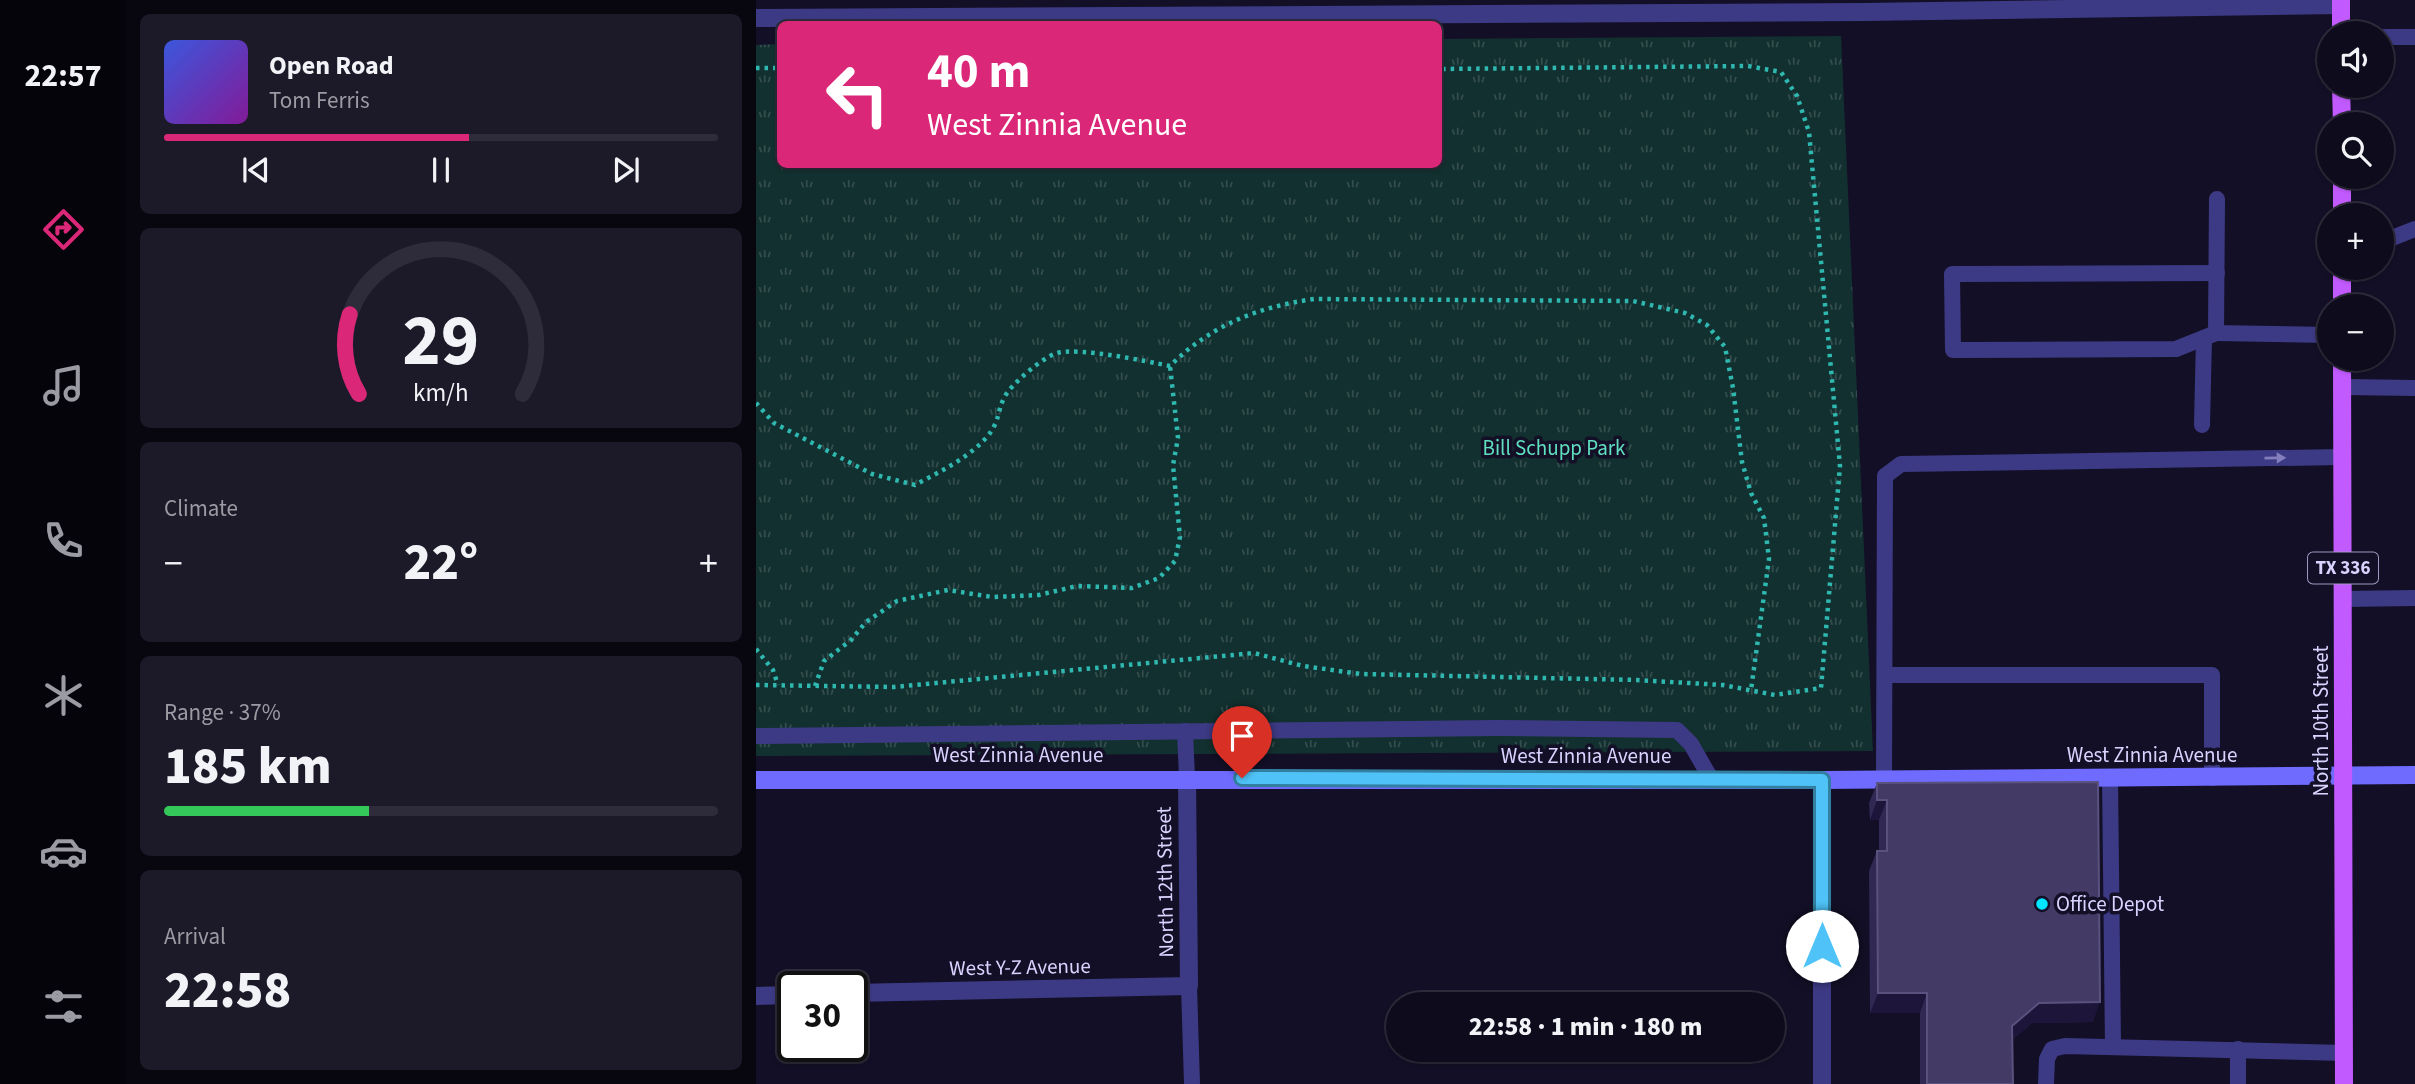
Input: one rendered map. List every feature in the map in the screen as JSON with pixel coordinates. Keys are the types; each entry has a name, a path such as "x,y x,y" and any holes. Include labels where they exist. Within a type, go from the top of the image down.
{"main road":[{"path":"2341,2 2341,21"},
{"name":"North 10th Street","path":"2342,371 2344,1084"}],"street":[{"path":"756,18 2341,2"},
{"name":"West Zinnia Avenue","path":"756,779 1186,777 1822,780 2415,775"},
{"name":"North 12th Street","path":"1186,777 1189,986"},
{"path":"1822,780 1822,1084"},
{"name":"West Y-Z Avenue","path":"868,993 1189,986"},
{"path":"756,996 777,995"}],"lane":[{"path":"2394,37 2415,37"},
{"path":"2202,425 2217,273 2217,198"},
{"path":"2394,238 2415,229"},
{"path":"2217,273 1952,274 1953,350 2176,349 2210,336 2317,335"},
{"path":"2343,387 2415,388"},
{"path":"1884,779 1885,476 1901,464 2343,457"},
{"path":"2343,600 2415,598"},
{"path":"1886,675 2212,675 2212,778"},
{"path":"756,736 1185,731 1677,730 1691,744 1711,779"},
{"path":"1185,731 1186,777"},
{"path":"2110,778 2113,1046"},
{"path":"1189,986 1192,1084"},
{"path":"2046,1084 2047,1059 2052,1049 2065,1046 2344,1053"},
{"path":"2238,1049 2238,1084"}],"path":[{"path":"756,685 894,687 1254,653 1303,666 1361,674 1637,680 1723,685 1775,695 1821,688 1840,466 1809,132 1797,96 1781,72 1748,65 1442,69"},
{"path":"756,68 777,68"},
{"path":"815,686 824,661 851,640 866,622 897,601 948,590 992,597 1039,595 1077,586 1132,589 1159,578 1175,561 1180,537 1173,465 1178,438 1170,366 1189,346 1233,320 1273,304 1314,299 1633,302 1685,313 1707,326 1725,347 1742,462 1751,493 1763,518 1769,559 1751,690"},
{"path":"756,403 774,423 872,474 915,485 965,458 988,436 1001,415 1003,398 1022,376 1057,353 1108,355 1170,366"},
{"path":"756,649 773,670 778,685"}],"green space":[{"name":"Bill Schupp Park","path":"1841,36 1873,751 756,756 756,45 777,44 777,168 1442,168 1442,39"}],"building":[{"path":"2098,782 2100,1002 2039,1003 2012,1026 2013,1084 1927,1084 1927,993 1878,993 1877,851 1887,851 1887,800 1877,800 1877,783"}],"place":[{"name":"Office Depot","path":"2042,904"}],"route":[{"path":"1242,778 1822,780 1822,946"}]}
